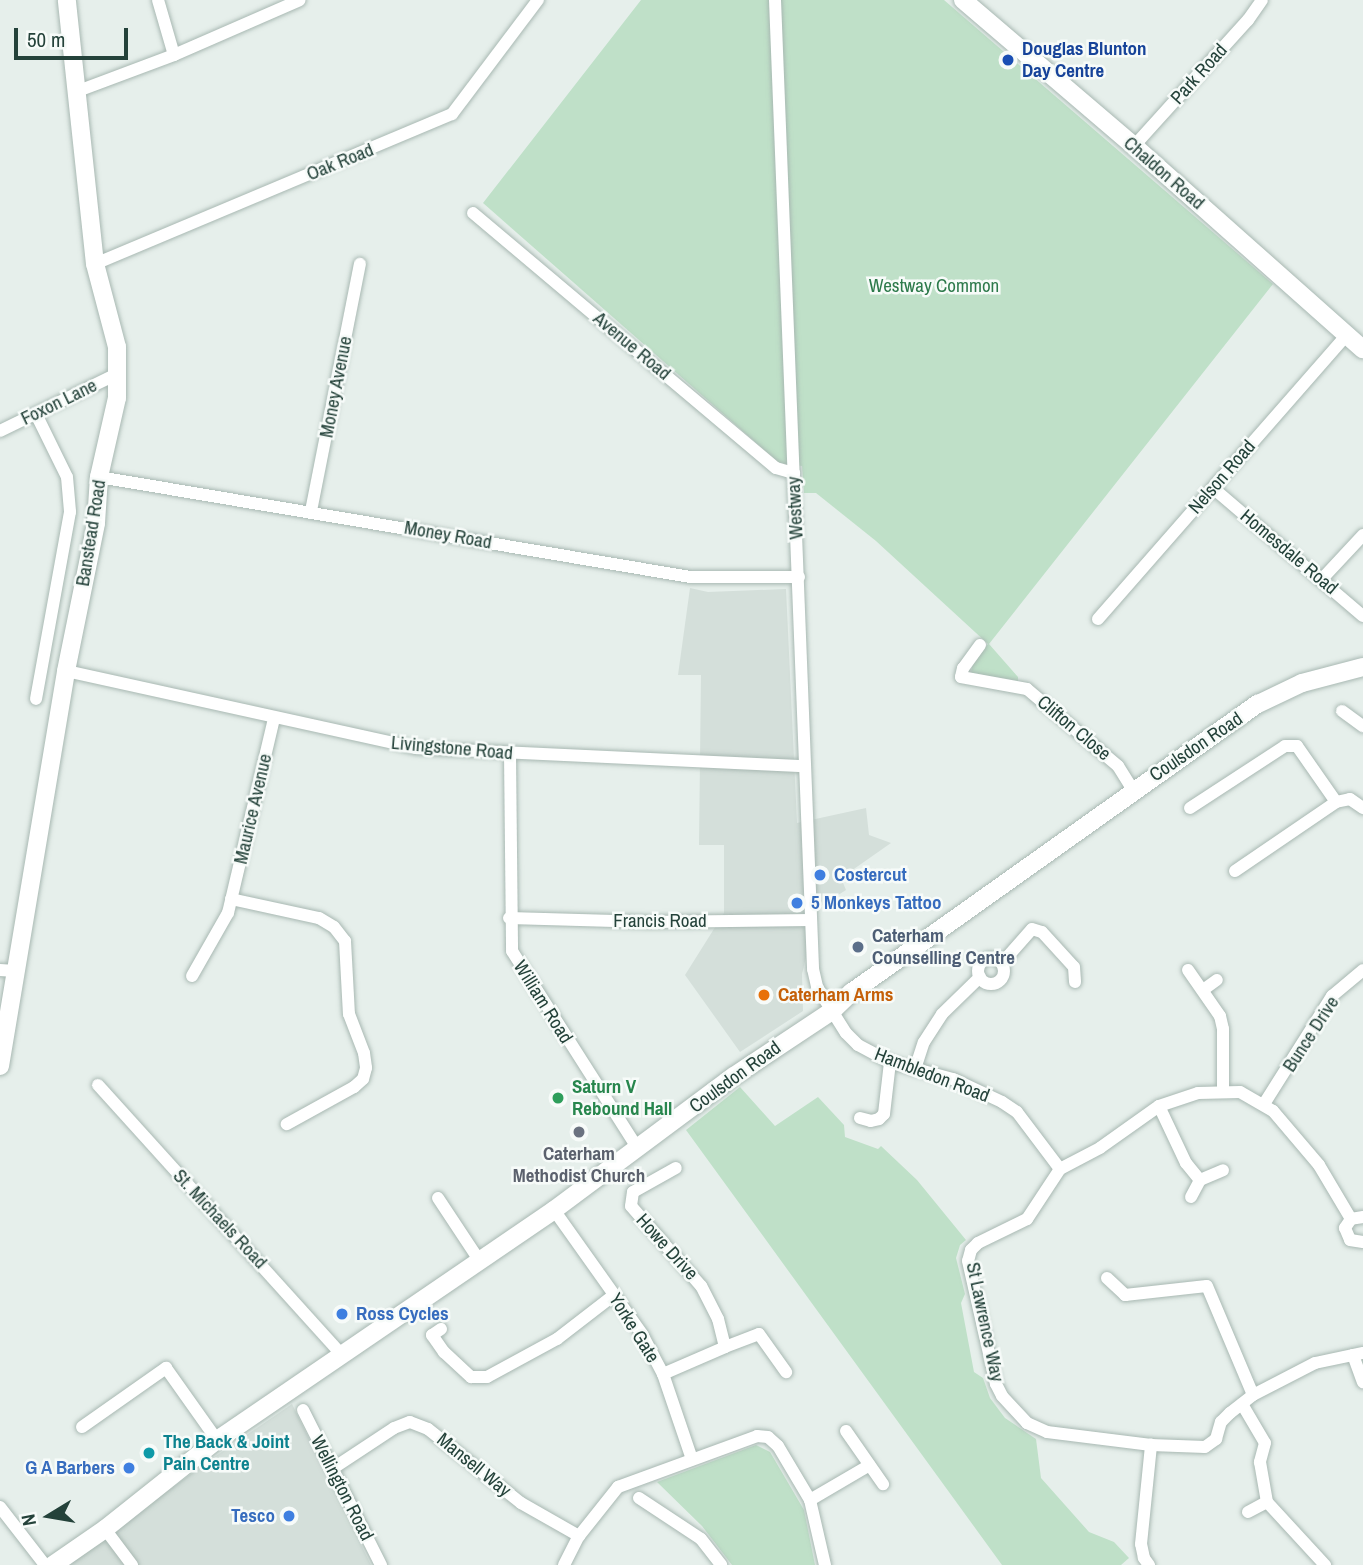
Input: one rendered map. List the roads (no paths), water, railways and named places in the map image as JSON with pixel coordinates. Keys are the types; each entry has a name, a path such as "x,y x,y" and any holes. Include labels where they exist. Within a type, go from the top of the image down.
{"main road":[{"name":"Banstead Road","path":"0,1066 7,971 96,523 99,477 117,398 119,373 117,347 95,264 68,0"},
{"name":"Chaldon Road","path":"963,0 1134,146 1363,349"},
{"name":"Coulsdon Road","path":"53,1565 105,1529 217,1440 554,1210 734,1076 832,1011 852,992 1133,790 1258,704 1301,683 1363,667"}],"street":[{"path":"158,0 174,55"},
{"path":"78,91 174,55 300,0"},
{"name":"Oak Road","path":"95,264 452,114 538,0"},
{"name":"Westway","path":"775,0 813,969 817,987 832,1011"},
{"name":"Park Road","path":"1134,146 1248,20 1262,0"},
{"name":"Avenue Road","path":"473,213 776,468 794,473"},
{"name":"Money Avenue","path":"312,511 360,264"},
{"name":"Nelson Road","path":"1098,619 1347,335"},
{"name":"Foxon Lane","path":"0,431 119,373"},
{"path":"36,414 67,477 71,512 36,699"},
{"name":"Money Road","path":"99,477 690,577 799,577"},
{"name":"Homesdale Road","path":"1213,488 1363,617"},
{"path":"1322,579 1363,535"},
{"name":"Clifton Close","path":"980,645 956,679 1027,689 1118,766 1133,790"},
{"name":"Livingstone Road","path":"66,671 416,748 804,766"},
{"path":"1342,712 1363,726"},
{"name":"Maurice Avenue","path":"192,976 228,913 274,718"},
{"path":"1190,808 1285,746 1297,746 1336,802"},
{"name":"William Road","path":"510,754 509,918 512,951 520,969 637,1147"},
{"path":"1235,871 1336,802 1350,799 1363,808"},
{"path":"232,899 320,918 334,927 345,941 348,1014 364,1053 366,1068 363,1079 354,1087 287,1124"},
{"name":"Francis Road","path":"509,918 650,922 811,920"},
{"path":"915,1069 924,1042 942,1014 980,977 987,983 1000,981 1004,971 1002,963 1032,929 1042,932 1074,967 1075,982"},
{"path":"1188,970 1220,1016 1223,1029 1223,1091"},
{"name":"Bunce Drive","path":"1265,1104 1332,996 1363,970"},
{"path":"1203,990 1217,980"},
{"name":"Hambledon Road","path":"832,1011 858,1045 890,1062 953,1079 986,1092 1017,1112 1060,1169"},
{"path":"860,1118 879,1119 884,1114 890,1062"},
{"name":"St. Michaels Road","path":"99,1085 341,1353"},
{"name":"St Lawrence Way","path":"1358,1354 1315,1363 1253,1395 1221,1422 1216,1439 1205,1447 1151,1445 1047,1432 1027,1423 1002,1396 996,1384 968,1261 971,1250 1027,1219 1060,1169 1100,1148 1159,1106 1198,1093 1223,1091 1240,1092 1265,1104 1319,1165 1357,1218 1345,1228 1348,1237 1354,1242 1363,1242"},
{"path":"1159,1106 1186,1163 1200,1180"},
{"name":"Howe Drive","path":"676,1168 633,1192 631,1206 701,1286 718,1319 725,1347"},
{"path":"1191,1197 1200,1180 1223,1170"},
{"path":"438,1198 479,1260"},
{"name":"Yorke Gate","path":"554,1210 642,1334 663,1374 692,1459"},
{"path":"1107,1278 1125,1295 1207,1286 1253,1395"},
{"path":"441,1329 432,1335 444,1352 471,1377 487,1377 557,1339 614,1295"},
{"path":"663,1374 759,1334 786,1372"},
{"path":"1358,1354 1363,1382"},
{"path":"82,1427 166,1368 217,1440"},
{"path":"1242,1404 1265,1443 1260,1462 1268,1502 1325,1565"},
{"name":"Wellington Road","path":"303,1410 381,1565"},
{"name":"Mansell Way","path":"332,1469 394,1428 410,1422 428,1429 521,1503 579,1536"},
{"path":"846,1431 883,1484"},
{"path":"564,1565 579,1536 618,1487 757,1436 768,1437 778,1446 810,1500 825,1565"},
{"path":"1143,1563 1142,1512 1151,1445"},
{"path":"810,1500 870,1465"},
{"path":"639,1498 701,1539 721,1565"},
{"path":"1248,1512 1268,1502"},
{"path":"0,1507 45,1565"},
{"path":"105,1529 132,1565"}],"place":[{"name":"Douglas Blunton Day Centre","path":"1008,60"},
{"name":"Costercut","path":"820,875"},
{"name":"5 Monkeys Tattoo","path":"797,903"},
{"name":"Caterham Counselling Centre","path":"858,947"},
{"name":"Caterham Arms","path":"764,995"},
{"name":"Saturn V Rebound Hall","path":"558,1098"},
{"name":"Caterham Methodist Church","path":"579,1132"},
{"name":"Ross Cycles","path":"342,1314"},
{"name":"The Back & Joint Pain Centre","path":"149,1453"},
{"name":"G A Barbers","path":"129,1468"},
{"name":"Tesco","path":"289,1516"}],"park label":[{"name":"Westway Common","path":"934,286"}]}
